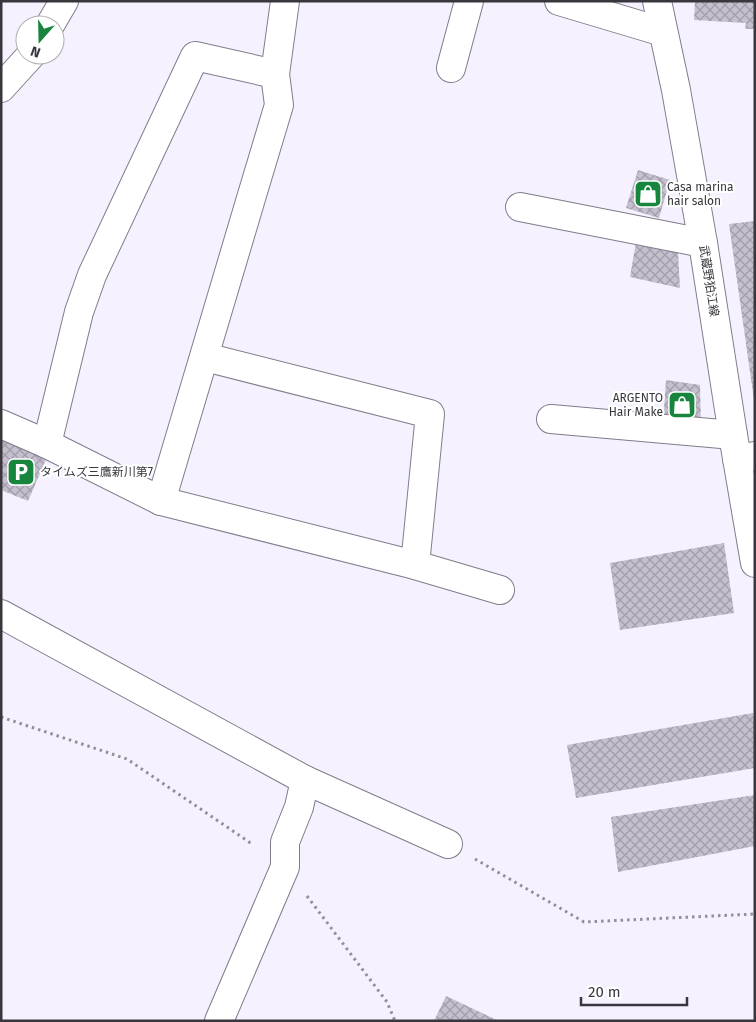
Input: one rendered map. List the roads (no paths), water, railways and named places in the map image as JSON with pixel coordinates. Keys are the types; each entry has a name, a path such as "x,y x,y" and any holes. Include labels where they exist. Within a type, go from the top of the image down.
{"street":[{"path":"56,15 64,1"},
{"path":"161,501 279,105 275,74 285,1"},
{"path":"451,68 469,1"},
{"path":"558,1 663,32"},
{"name":"武蔵野狛江線","path":"657,1 676,90 741,450 755,563"},
{"path":"48,444 79,312 92,275 195,56 275,74"},
{"path":"1,88 22,65"},
{"path":"520,207 703,243"},
{"path":"205,357 430,414 415,565"},
{"path":"551,419 741,450"},
{"path":"1,424 48,444 161,501 415,565 500,590"},
{"path":"1,614 305,780 448,844"},
{"path":"218,1021 285,867 285,842 299,808 305,780"}],"place":[{"name":"Casa marina hair salon","path":"648,194"},
{"name":"ARGENTO Hair Make","path":"682,405"},
{"name":"タイムズ三鷹新川第7","path":"21,472"}]}
